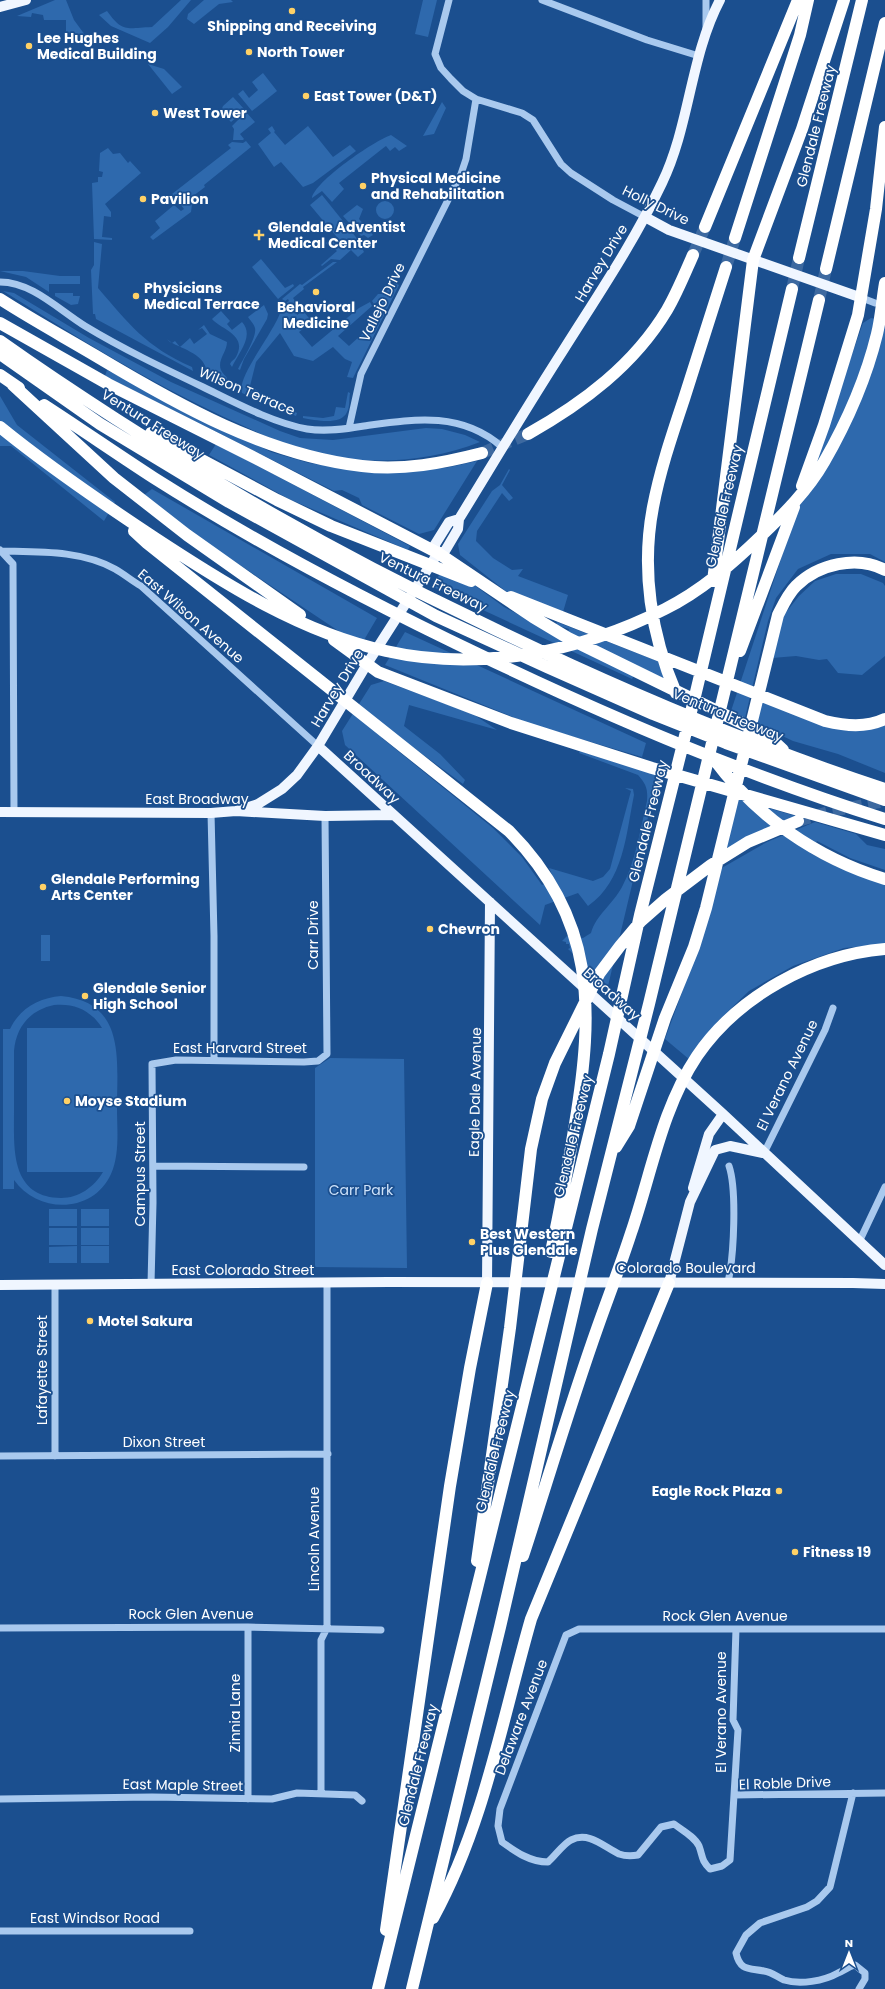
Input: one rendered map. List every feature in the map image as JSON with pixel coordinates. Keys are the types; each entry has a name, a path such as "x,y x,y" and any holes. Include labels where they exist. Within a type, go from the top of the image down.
{"highway":[{"path":"705,227 798,0"},
{"path":"735,238 800,35 808,0"},
{"name":"Glendale Freeway","path":"799,258 862,0"},
{"path":"696,692 719,539 753,260 802,129 843,5"},
{"path":"826,269 885,25"},
{"path":"722,698 783,540 824,424 858,315 877,202 885,127"},
{"path":"528,434 574,407 605,384 637,350 667,310 693,255"},
{"path":"726,267 669,443 653,508 649,568 650,592 655,625 674,688 692,726 714,759 741,791 763,812 814,849 850,867 885,879"},
{"path":"150,540 256,602 345,640 386,652 427,658 455,659 497,657 560,648 627,627 668,608 707,583 748,549 782,516 805,488 823,464 865,376 877,332 885,283"},
{"name":"Glendale Freeway","path":"379,1985 519,1416 538,1323 561,1228 609,1054 640,915 696,692 792,289"},
{"path":"0,298 11,306 120,370 193,411 291,452 363,466 389,468 420,466 482,453"},
{"path":"412,1989 500,1627 592,1229 819,300"},
{"path":"0,323 108,384 438,553 533,618 568,638 668,687 765,756 885,807"},
{"name":"Ventura Freeway","path":"0,341 5,351 71,390 220,484 380,590 534,681 654,723 765,756 790,756 884,788"},
{"path":"5,351 8,365 100,424 434,623 547,667 654,723 765,756 885,800"},
{"name":"Ventura Freeway","path":"0,375 155,479 278,551 380,590 441,604 559,660 663,705 885,818"},
{"path":"13,385 120,482 186,535 378,672 511,723 652,768 885,835"},
{"path":"71,390 277,500 331,526 812,716 840,725 857,726 878,722 885,719"},
{"path":"0,427 114,511 150,540 509,831 536,860 565,909 580,954 586,997 585,1045 580,1095 561,1228"},
{"path":"611,1155 629,1126 665,1018 694,947 706,908 778,615 796,586 819,570 834,565 851,562 866,564 885,570"},
{"path":"469,1617 510,1328 531,1149 542,1099 555,1063 576,1017 599,974 641,921 666,899 711,865 748,842 798,821"},
{"path":"500,1627 597,1327 632,1233 665,1124 688,1070 707,1043 745,1006 787,978 837,958 857,953 885,949"},
{"path":"379,1985 394,1868 449,1494 470,1368 487,1283"},
{"path":"425,1934 451,1886 477,1814 496,1756 516,1670 531,1619 669,1283"}],"main road":[{"path":"0,7 26,0"},
{"name":"Harvey Drive","path":"236,811 258,804 282,789 297,775 318,746 367,664 438,553 445,551 458,529 459,519 502,448 600,294 645,217 662,182 678,143 706,30 720,0"},
{"name":"Holly Drive","path":"645,217 668,230 862,298"},
{"name":"Broadway","path":"318,746 723,1114 860,1240 885,1265"},
{"name":"East Broadway","path":"0,812 211,813 236,811 326,816 394,815"},
{"name":"Eagle Dale Avenue","path":"487,1283 490,902"},
{"path":"669,1283 709,1134 723,1114"},
{"path":"690,1202 715,1150 730,1146 764,1153"},
{"name":"Colorado Boulevard","path":"487,1283 728,1282 885,1284"},
{"name":"East Colorado Street","path":"0,1285 487,1283"}],"street":[{"name":"Holly Drive","path":"449,0 435,54 441,68 463,91 476,99 522,112 533,120 548,145 566,168 613,200 645,217"},
{"path":"542,0 647,40 699,56"},
{"path":"706,0 706,30"},
{"name":"Vallejo Drive","path":"349,428 361,374 461,174 466,159 476,99"},
{"name":"Wilson Terrace","path":"0,282 21,285 85,326 142,357 236,402 285,423 307,429 349,428 427,419 461,424 492,439 502,448"},
{"name":"Holly Drive","path":"862,298 875,303"},
{"path":"0,551 13,564 14,812"},
{"name":"East Wilson Avenue","path":"0,551 63,554 95,561 115,569 141,586 318,746"},
{"path":"211,813 214,936 214,1060"},
{"name":"Carr Drive","path":"326,816 327,1054"},
{"name":"El Verano Avenue","path":"764,1153 822,1037 833,1008"},
{"name":"East Harvard Street","path":"152,1064 176,1060 304,1062 318,1061 327,1054"},
{"name":"Campus Street","path":"151,1284 153,1166 152,1064"},
{"path":"153,1166 304,1167"},
{"path":"728,1282 731,1269 734,1188 729,1166"},
{"path":"860,1240 885,1187"},
{"name":"Lincoln Avenue","path":"321,1793 321,1640 327,1628 327,1283"},
{"name":"Lafayette Street","path":"55,1456 56,1285"},
{"name":"Dixon Street","path":"0,1456 328,1454"},
{"name":"Rock Glen Avenue","path":"0,1628 248,1627 381,1630"},
{"name":"Zinnia Lane","path":"248,1627 248,1799"},
{"name":"Rock Glen Avenue","path":"566,1635 579,1629 885,1629"},
{"name":"El Verano Avenue","path":"734,1795 738,1730 733,1720 736,1629"},
{"name":"Delaware Avenue","path":"500,1809 566,1635"},
{"name":"East Maple Street","path":"0,1799 152,1797 272,1799 297,1793 321,1793 355,1795 362,1801"},
{"path":"853,1793 830,1887 816,1901 807,1907 760,1923 746,1936 736,1953 738,1962 744,1967 764,1971 774,1974 783,1980 796,1982 808,1982 828,1978 847,1967 855,1965 865,1973 865,1979 859,1989"},
{"name":"El Roble Drive","path":"500,1809 498,1826 502,1842 537,1862 548,1862 570,1840 582,1838 599,1841 620,1854 629,1856 638,1855 661,1827 674,1824 686,1832 698,1845 702,1861 710,1869 722,1866 730,1860 734,1795 885,1793"},
{"name":"East Windsor Road","path":"0,1931 190,1931"}],"green space":[{"path":"55,0 66,0 74,20 85,35 85,38 81,41 66,41 66,20 44,20 43,15 32,13 31,17 17,16"},
{"path":"181,0 191,0 168,27 150,43 111,26 99,15 107,11 117,23 126,28 152,27"},
{"path":"204,0 231,0 233,2 219,4 194,24 187,19 188,14"},
{"path":"423,0 437,0 428,37 415,34"},
{"path":"148,64 164,69 182,87 172,94"},
{"path":"263,73 277,91 252,111 238,94 243,90 249,98 258,90 252,82"},
{"path":"233,97 245,110 231,122 221,111 223,106"},
{"path":"442,102 446,108 434,134 423,136"},
{"path":"246,112 255,122 240,134 244,139 243,140 233,140 234,129 232,126"},
{"path":"272,126 275,131 274,132 285,145 308,126 333,157 350,145 356,151 313,183 303,187 281,162 274,167 258,144 271,133 268,129"},
{"path":"391,135 407,146 399,151 395,147 390,151 386,146 339,183 344,189 332,202 322,191 312,198 323,182 346,162 372,145"},
{"path":"246,141 251,147 204,185 205,187 193,196 191,212 153,240 150,237 160,228 155,221 174,205 181,211 184,209 172,194 231,148 228,145 232,142 243,143"},
{"path":"108,148 113,154 120,153 128,163 130,161 141,173 105,204 111,212 111,217 104,216 102,237 112,238 112,240 94,239 92,183 98,182 98,177 102,177 103,172 99,171 100,153"},
{"path":"322,195 363,246 362,248 364,252 358,257 351,250 340,260 331,259 322,266 321,265 337,251 334,248 332,250 326,243 331,239 337,246 341,242 310,205"},
{"path":"385,201 391,204 394,210 391,216 385,219 379,216 376,210 379,204"},
{"path":"357,205 363,209 359,219 373,235 368,238 364,235 361,236 343,216"},
{"path":"94,242 102,244 98,288 139,333 162,351 192,367 193,371 96,319 95,314 93,314 91,270 94,265"},
{"path":"261,259 285,288 293,284 294,286 278,299 252,267"},
{"path":"333,262 337,262 303,287 304,289 293,298 298,305 295,310 297,315 300,313 299,310 301,308 312,322 299,332 312,347 359,308 370,302 372,306 338,336 349,346 371,326 384,297 374,304 372,301 378,294 383,294 395,283 399,285 353,378 347,377 352,362 345,359 333,347 313,361 294,356 280,333 256,362 250,386 279,405 297,413 296,416 242,393 242,385 252,362 275,324 280,313 281,306 289,301 288,299 285,301 282,299 300,284 302,285"},
{"path":"0,271 23,271 60,276 80,276 80,284 49,284 49,292 26,277"},
{"path":"3,291 14,293 89,338 171,382 280,431 300,438 333,440 426,428 442,429 465,435 480,442 443,453 423,457 385,461 346,459 326,456 300,449 274,440 195,403 84,341"},
{"path":"55,293 73,293 73,296 80,296 78,304 71,305 55,296"},
{"path":"264,305 268,314 267,319 244,359 240,370 238,369 252,342 255,332 255,328 248,317"},
{"path":"221,311 230,321 227,324 232,330 242,322 246,327 246,339 232,367 230,364 236,357 239,350 239,343 232,334 212,319"},
{"path":"871,318 885,321 885,562 870,554 831,554 798,569 776,598 768,621 745,718 731,711 794,519 863,323"},
{"path":"204,325 210,334 227,342 226,349 220,363 222,371 227,378 226,382 222,385 206,377 204,364 200,359 189,351 180,347 190,338 194,344 207,334 202,328 198,330"},
{"path":"175,341 180,347 176,345 172,343"},
{"path":"107,370 271,452 309,463 358,470 445,468 477,461 434,530 419,534 362,505 359,498 342,490 334,491 105,376"},
{"path":"348,392 350,393 348,410 344,416 339,419 327,421 303,418 303,416 323,418 334,416 336,407 345,408"},
{"path":"0,396 17,425 115,502 104,521 11,446 0,446"},
{"path":"216,444 410,546 408,550 289,499 209,455"},
{"path":"509,469 510,470 502,485 513,498 509,501 502,493 477,531 476,541 493,558 512,570 523,569 518,576 568,595 563,612 512,596 460,555 458,544 492,491 500,485"},
{"path":"152,489 377,618 364,640 346,636 210,545 144,495"},
{"path":"447,565 504,607 634,675 632,679 431,586"},
{"path":"836,574 861,574 883,583 885,586 885,656 862,675 838,673 827,659 819,660 796,656 772,658 783,616 799,596 815,581"},
{"path":"557,622 670,666 666,680 568,632 569,629 556,625"},
{"path":"405,632 646,743 642,757 530,724 385,665"},
{"path":"384,681 473,714 497,730 409,705 404,726 440,754 465,780 463,784 388,729 382,738 493,828 522,857 542,885 554,879 549,868 593,881 603,877 610,869 631,791 625,788 633,789 634,795 622,856 609,884 600,896 588,906 578,893 545,905 540,925 345,745 342,731 371,685"},
{"path":"760,701 848,731 885,722 885,773 838,754 793,741 755,723"},
{"path":"580,751 658,775 608,986 568,949 570,948 569,944 562,941 567,936 583,938 591,933 601,915 622,887 631,867 640,834 647,801 647,790 645,784 638,775 579,753"},
{"path":"737,799 799,817 724,851"},
{"path":"815,822 856,834 867,845 885,849 885,870 850,858 817,841 810,853 835,866 885,883 885,944 844,948 793,966 749,991 717,1022 690,1060 665,1039 700,943 720,869 767,842"},
{"path":"41,935 50,935 50,961 41,961"},
{"path":"61,996 82,1001 97,1009 107,1021 113,1036 116,1053 117,1150 114,1166 103,1187 92,1197 65,1205 50,1204 37,1199 24,1191 14,1180 14,1189 3,1189 3,1029 10,1029 19,1015 31,1005 53,997","holes":["68,1005 87,1012 102,1028 27,1028 27,1172 103,1172 91,1187 85,1191 74,1196 61,1198 44,1195 32,1189 24,1180 18,1168 14,1140 15,1042 21,1027 31,1015 45,1007"]},
{"name":"Carr Park","path":"330,1058 404,1059 407,1268 315,1267 315,1068"},
{"path":"49,1209 77,1209 77,1226 49,1226"},
{"path":"81,1209 109,1209 109,1226 81,1226"},
{"path":"49,1228 77,1228 77,1245 49,1245"},
{"path":"81,1228 109,1228 109,1245 81,1245"},
{"path":"77,1246 77,1263 49,1263 49,1247"},
{"path":"81,1246 109,1246 109,1263 81,1263"}],"tunnel":[{"path":"693,255 705,227"},
{"path":"726,267 735,238"},
{"path":"792,289 799,258"},
{"path":"819,300 826,269"},
{"path":"482,453 528,434"},
{"path":"798,821 832,811 885,801"}],"place":[{"name":"Shipping and Receiving","path":"292,11"},
{"name":"Lee Hughes Medical Building","path":"29,46"},
{"name":"North Tower","path":"249,52"},
{"name":"East Tower (D&T)","path":"306,96"},
{"name":"West Tower","path":"155,113"},
{"name":"Physical Medicine and Rehabilitation","path":"363,186"},
{"name":"Pavilion","path":"143,199"},
{"name":"Glendale Adventist Medical Center","path":"259,235"},
{"name":"Behavioral Medicine","path":"316,292"},
{"name":"Physicians Medical Terrace","path":"136,296"},
{"name":"Glendale Performing Arts Center","path":"43,887"},
{"name":"Chevron","path":"430,929"},
{"name":"Glendale Senior High School","path":"85,996"},
{"name":"Moyse Stadium","path":"67,1101"},
{"name":"Best Western Plus Glendale","path":"472,1242"},
{"name":"Motel Sakura","path":"90,1321"},
{"name":"Eagle Rock Plaza","path":"779,1491"},
{"name":"Fitness 19","path":"795,1552"}]}
